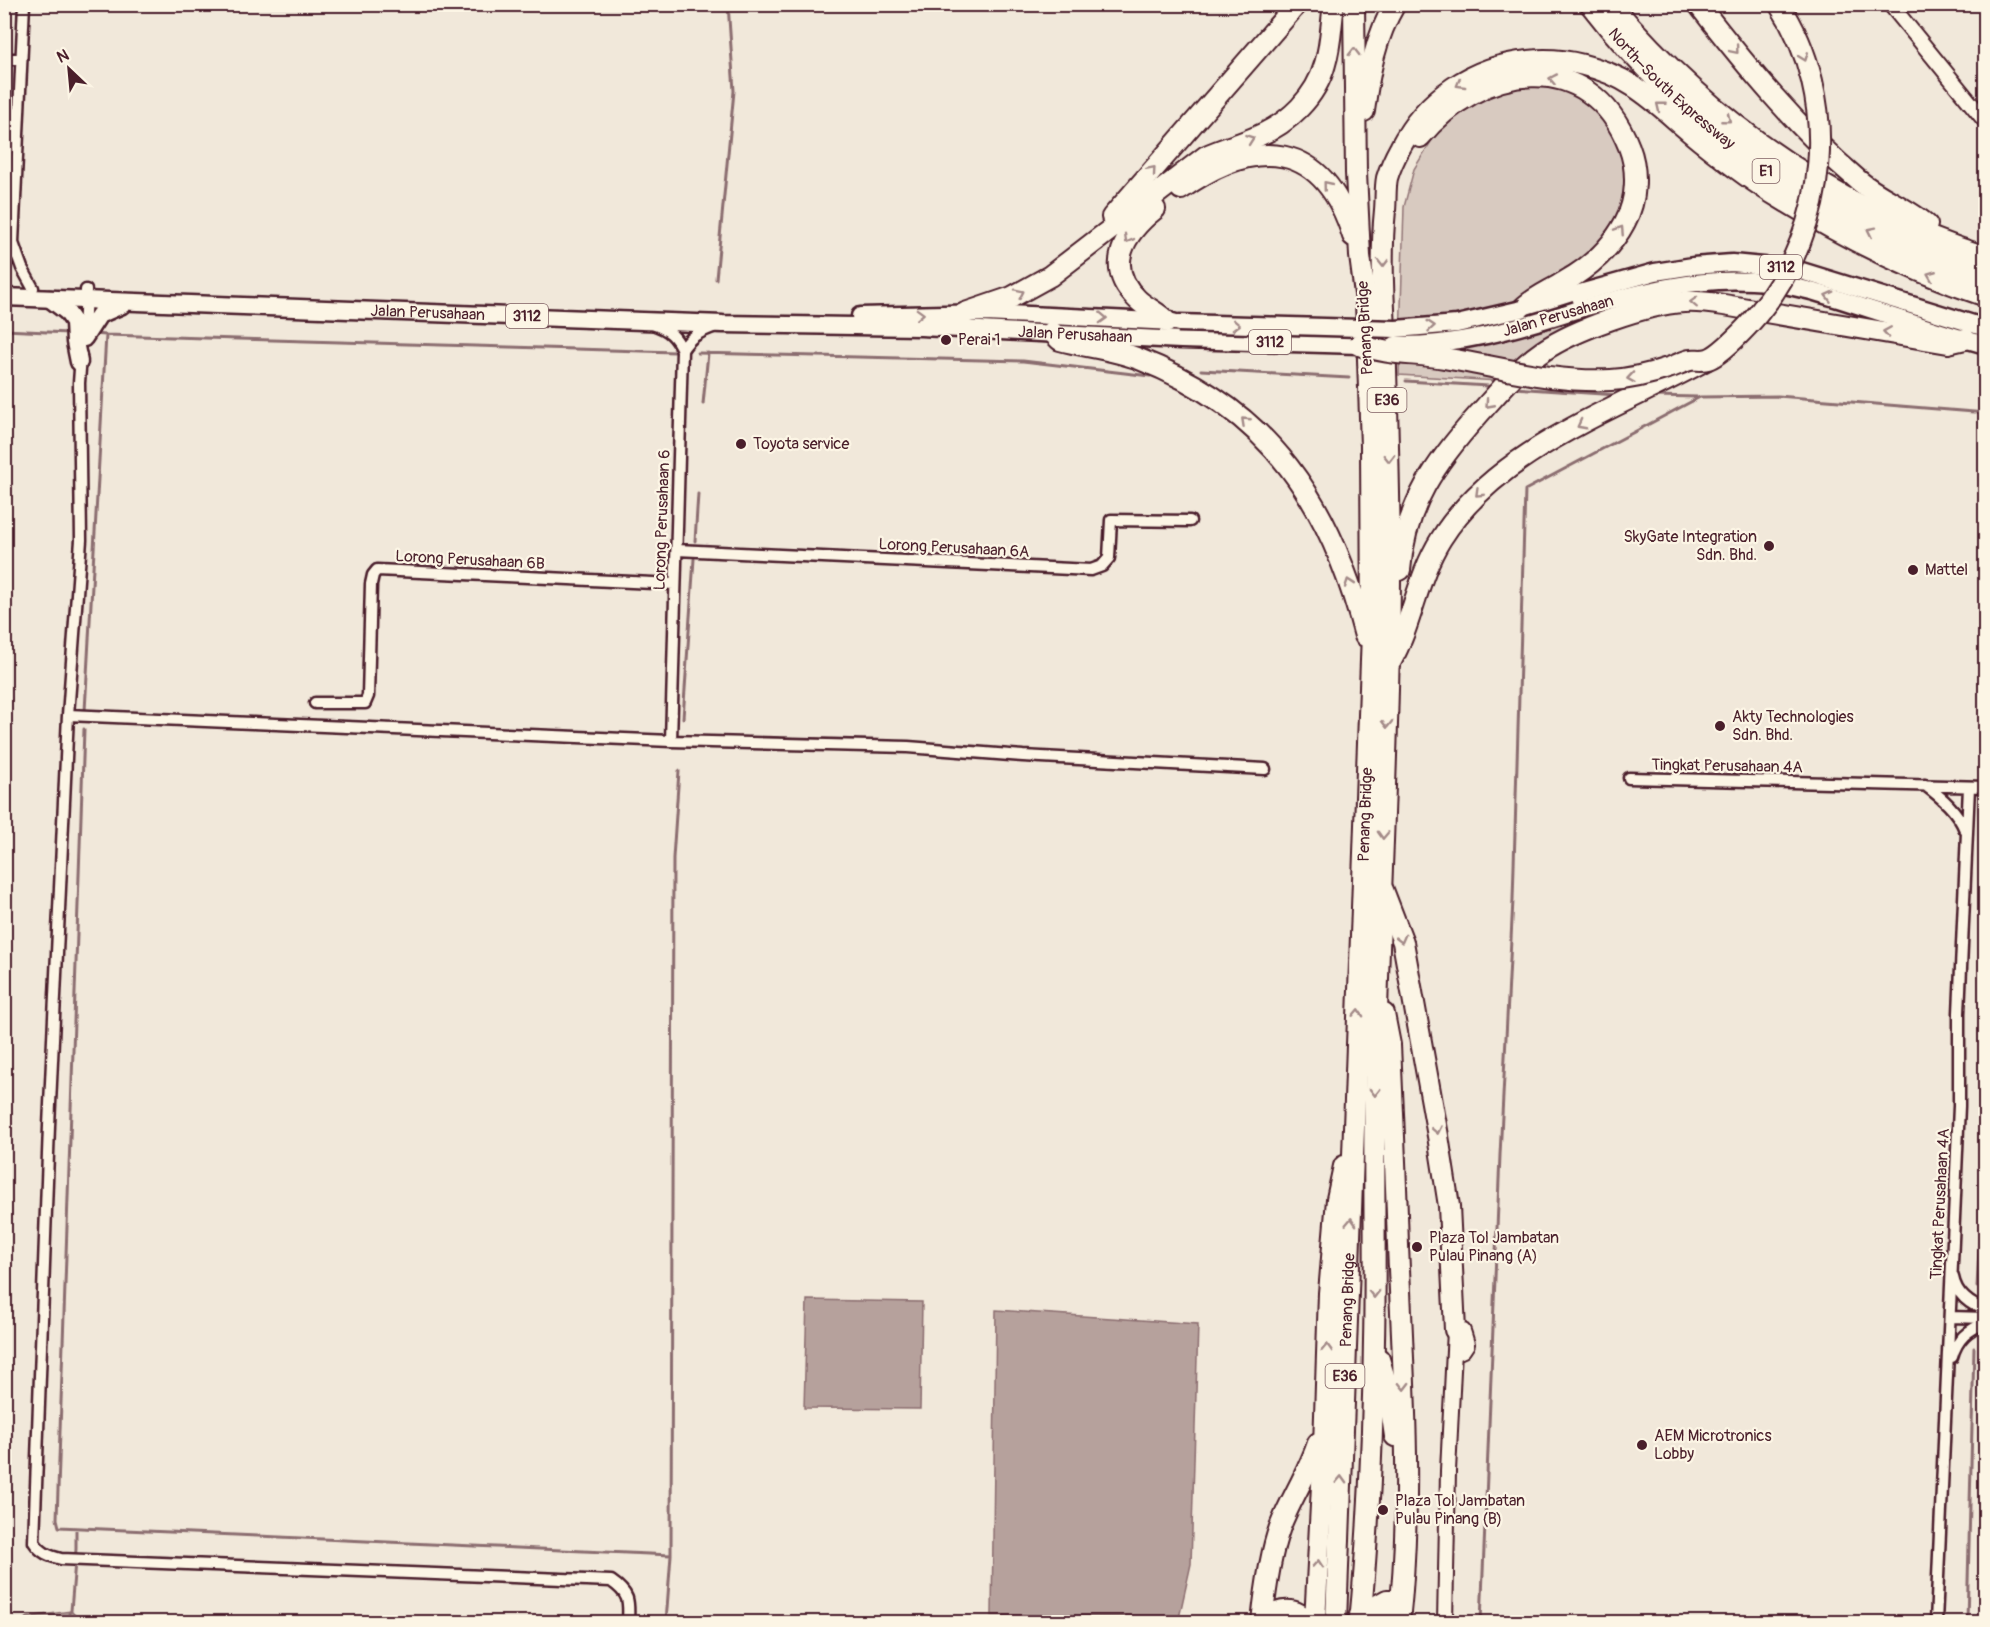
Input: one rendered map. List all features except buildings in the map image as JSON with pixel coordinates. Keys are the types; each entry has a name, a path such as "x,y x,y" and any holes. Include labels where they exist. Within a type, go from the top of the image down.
{"highway":[{"path":"1088,247 1096,234 1298,4"},
{"path":"965,313 998,303 1032,287 1050,276 1206,156 1266,133 1293,114 1308,96 1322,72 1328,52 1334,4"},
{"name":"Penang Bridge","path":"1354,4 1356,173 1360,256 1366,302 1379,663 1381,884 1374,1134 1374,1342 1371,1460 1382,1617"},
{"name":"North–South Expressway","path":"1590,4 1660,84 1706,126 1756,164 1801,193 1870,231 1986,276"},
{"name":"North–South Expressway","path":"1611,4 1678,77 1749,136 1791,166 1856,203 1937,240 1986,257"},
{"path":"1698,4 1818,144 1860,182 1920,220 1937,240"},
{"path":"1052,332 1059,340 1124,354 1177,375 1202,388 1228,406 1264,439 1299,481 1324,522 1379,663 1399,647 1425,569 1441,538 1480,490 1524,456 1707,359 1746,329 1779,286 1799,247 1812,207 1819,150 1818,113 1806,60 1779,4"},
{"path":"1356,173 1363,137 1370,70 1378,41 1392,10"},
{"name":"Penang Bridge","path":"1336,1623 1354,1129 1379,663 1390,596 1383,232 1387,177 1403,141 1417,121 1446,92 1474,76 1506,65 1537,60 1562,62 1606,73 1632,85 1740,171 1781,199 1884,255 1986,296"},
{"path":"1386,205 1410,150 1425,131 1447,110 1470,94 1503,80 1538,76 1562,80 1586,91 1612,114 1627,141 1635,170 1633,202 1625,222 1608,246 1579,272 1535,298 1522,309"},
{"path":"1172,322 1138,300 1128,288 1120,271 1123,247 1137,225 1167,199 1201,176 1234,160 1252,155 1276,155 1294,160 1312,169 1328,185 1340,204 1360,256"},
{"path":"1963,269 1969,278 1986,285"},
{"path":"1390,596 1398,588 1402,551 1413,512 1428,479 1441,459 1523,367 1543,351 1582,330 1658,306 1696,302 1948,342 1965,339"},
{"path":"1359,345 1380,352 1441,358 1580,380 1626,379 1656,372 1690,360 1707,359"},
{"path":"1381,884 1403,942 1438,1136 1449,1206 1455,1330"},
{"name":"Penang Bridge","path":"1377,991 1390,1045 1406,1470 1401,1593 1382,1617"},
{"path":"1315,1623 1333,1233 1336,1199 1354,1129"},
{"path":"1374,1342 1388,1389 1395,1432 1382,1617"},
{"path":"1262,1623 1278,1533 1306,1475 1324,1430"},
{"path":"1267,1623 1275,1614 1289,1610 1298,1613 1307,1623"}],"main road":[{"name":"Jalan Perusahaan","path":"4,286 129,302 723,324 921,327 1181,340 1416,345 1458,341 1520,328 1641,275 1674,268 1712,264 1767,265 1817,275 1986,328"},
{"name":"Jalan Perusahaan","path":"4,297 49,299 86,296 830,316 965,313 1396,328 1457,324 1522,309 1574,303 1666,286 1698,282 1751,281 1788,286 1838,299 1986,345"},
{"path":"49,299 67,312 82,331"},
{"path":"79,363 82,331 99,315 129,302"}],"street":[{"path":"5,263 13,243 24,4"},
{"path":"1890,4 1986,122"},
{"path":"4,59 21,59"},
{"path":"13,243 22,268 33,288"},
{"path":"82,331 86,296"},
{"path":"642,321 667,329 674,335 682,350 691,337 723,324"},
{"name":"Lorong Perusahaan 6","path":"670,741 682,350"},
{"path":"79,363 81,540 68,715 34,1542 44,1552 61,1559 611,1581 624,1590 629,1604 628,1623"},
{"name":"Lorong Perusahaan 6A","path":"677,550 1091,570 1102,566 1109,558 1112,520 1190,521"},
{"name":"Lorong Perusahaan 6B","path":"315,703 365,703 368,696 371,584 377,570 674,584"},
{"path":"68,715 670,741 908,747 1023,756 1265,769"},
{"name":"Tingkat Perusahaan 4A","path":"1629,778 1986,787"},
{"path":"1925,785 1950,805 1959,817 1965,830 1965,846"},
{"name":"Tingkat Perusahaan 4A","path":"1936,1623 1959,1106 1959,1013 1969,787"},
{"path":"1952,1268 1954,1284 1962,1297 1976,1307 1986,1310"},
{"path":"1950,1317 1986,1318"},
{"path":"1947,1378 1955,1346 1964,1335 1986,1323"},
{"path":"1445,1623 1448,1471 1455,1330"}],"shaded area":[{"path":"1527,78 1591,99 1627,157 1625,202 1616,223 1586,257 1565,268 1580,318 1530,348 1499,381 1399,375 1404,207 1414,169 1435,135 1464,104"},
{"path":"807,1300 922,1302 920,1409 804,1408"},
{"path":"996,1310 1198,1324 1191,1564 1179,1618 992,1615"},
{"path":"71,1611 75,1615 76,1622 22,1622 28,1617"}],"waterway":[{"path":"716,279 734,91 728,4"},
{"path":"4,330 69,333"},
{"path":"93,334 106,335"},
{"path":"85,711 106,335 675,352"},
{"path":"698,353 1023,361 1150,376"},
{"path":"703,404 708,353"},
{"path":"1201,370 1349,378"},
{"path":"1406,381 1488,386"},
{"path":"1514,388 1617,395"},
{"path":"1654,396 1698,397"},
{"path":"1481,1622 1513,900 1525,490 1700,397 1778,396 1986,413"},
{"path":"695,541 698,494"},
{"path":"683,718 694,559"},
{"path":"84,729 57,1519 59,1527 671,1555 666,1622"},
{"path":"671,1555 673,858 679,771"},
{"path":"1977,1287 1986,1116"},
{"path":"1967,1622 1974,1348"},
{"path":"69,1613 71,1611 76,1528"},
{"path":"4,1618 14,1622"}],"place":[{"name":"Perai 1","path":"946,340"},
{"name":"Toyota service","path":"741,444"},
{"name":"SkyGate Integration Sdn. Bhd.","path":"1769,546"},
{"name":"Mattel","path":"1913,570"},
{"name":"Akty Technologies Sdn. Bhd.","path":"1720,726"},
{"name":"Plaza Tol Jambatan Pulau Pinang (A)","path":"1417,1247"},
{"name":"AEM Microtronics Lobby","path":"1642,1445"},
{"name":"Plaza Tol Jambatan Pulau Pinang (B)","path":"1383,1510"}]}
